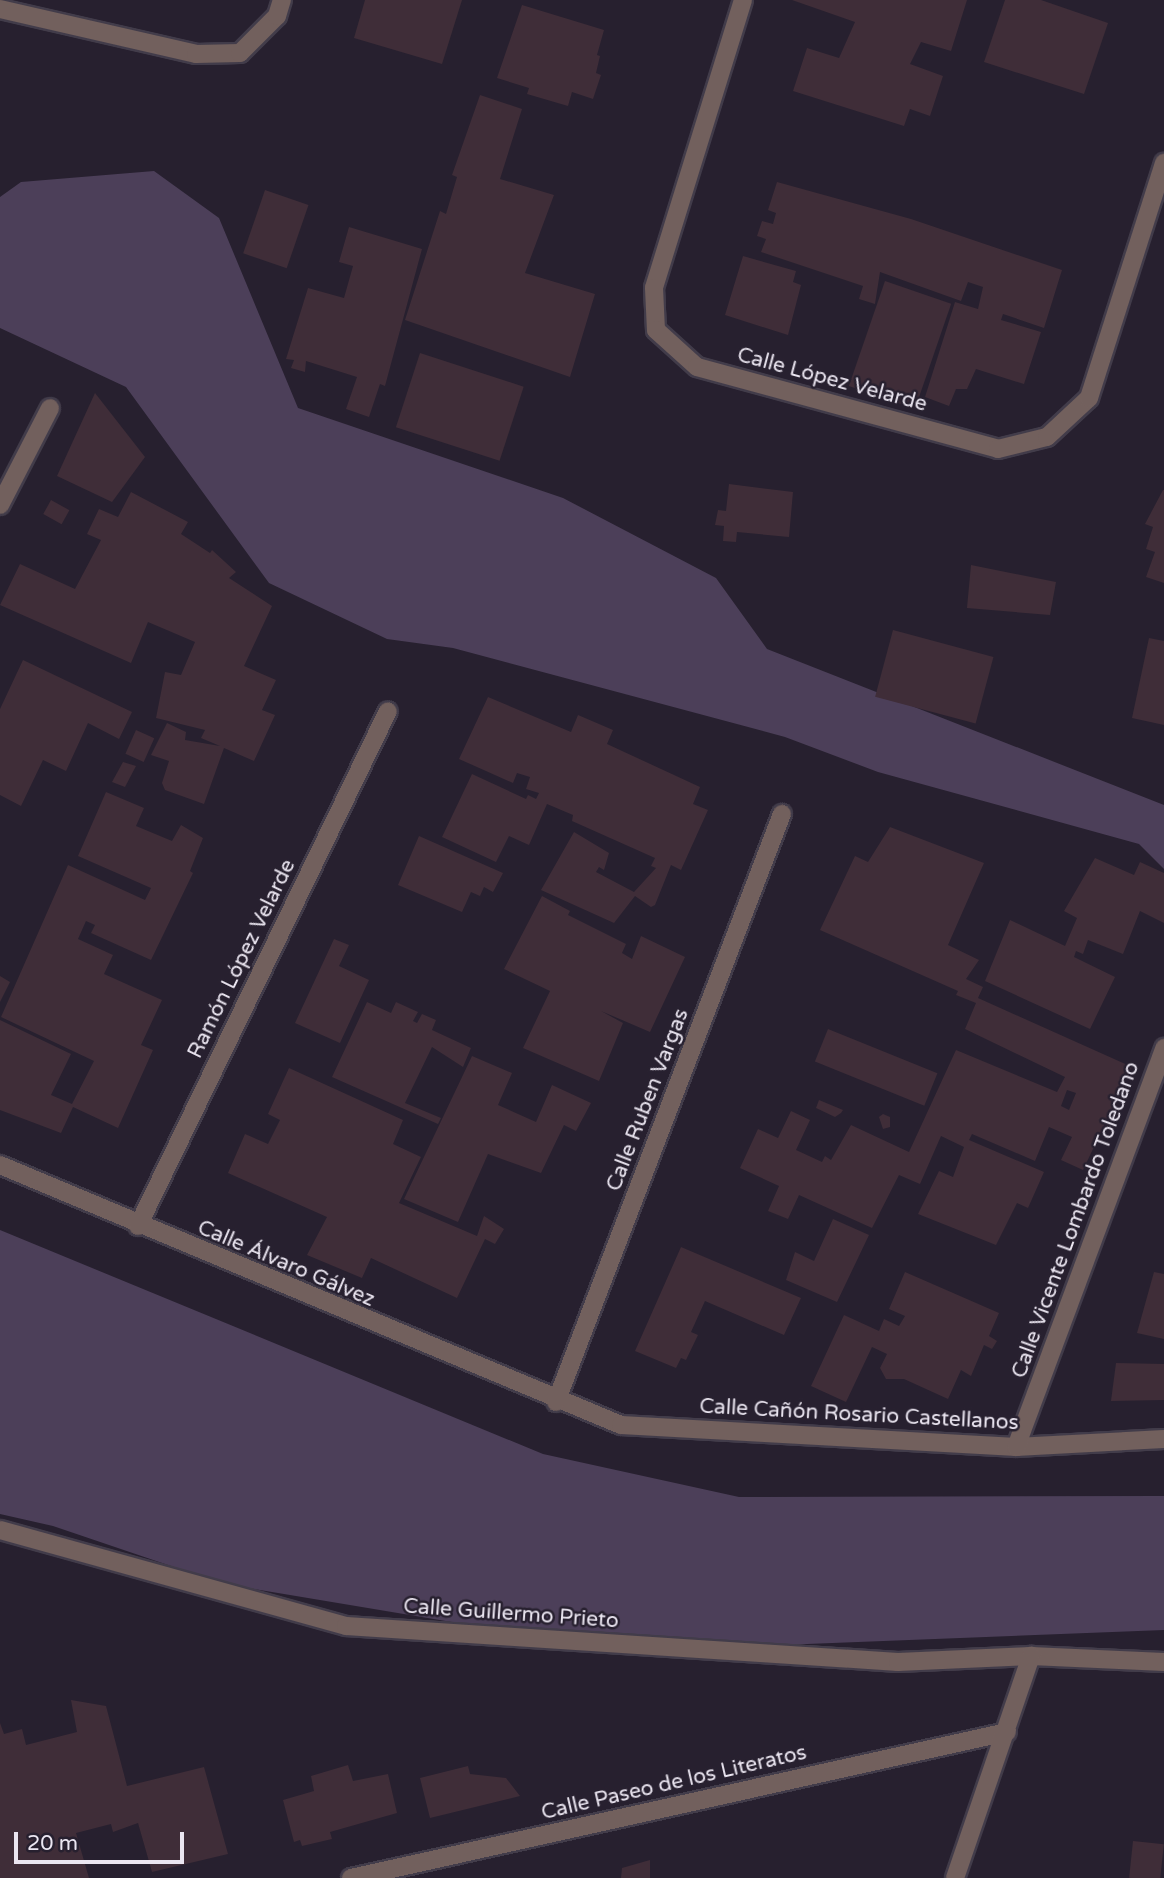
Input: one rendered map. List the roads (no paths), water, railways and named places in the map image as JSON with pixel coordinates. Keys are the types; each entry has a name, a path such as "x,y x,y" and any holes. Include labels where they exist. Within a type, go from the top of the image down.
{"street":[{"path":"0,9 196,54 240,53 277,16 282,0"},
{"name":"Calle López Velarde","path":"743,0 654,288 656,330 698,367 998,449 1047,437 1089,398 1164,163"},
{"path":"0,505 50,408"},
{"name":"Ramón López Velarde","path":"138,1226 388,711"},
{"name":"Calle Ruben Vargas","path":"556,1402 782,814"},
{"name":"Calle Vicente Lombardo Toledano","path":"1016,1447 1164,1048"},
{"name":"Calle Álvaro Gálvez","path":"0,1165 556,1402"},
{"name":"Calle Cañón Rosario Castellanos","path":"556,1402 621,1425 1016,1447 1164,1439"},
{"name":"Calle Guillermo Prieto","path":"0,1530 346,1626 898,1662 1031,1656 1164,1662"},
{"path":"955,1878 1031,1656"},
{"name":"Calle Paseo de los Literatos","path":"351,1878 1007,1732"}]}
